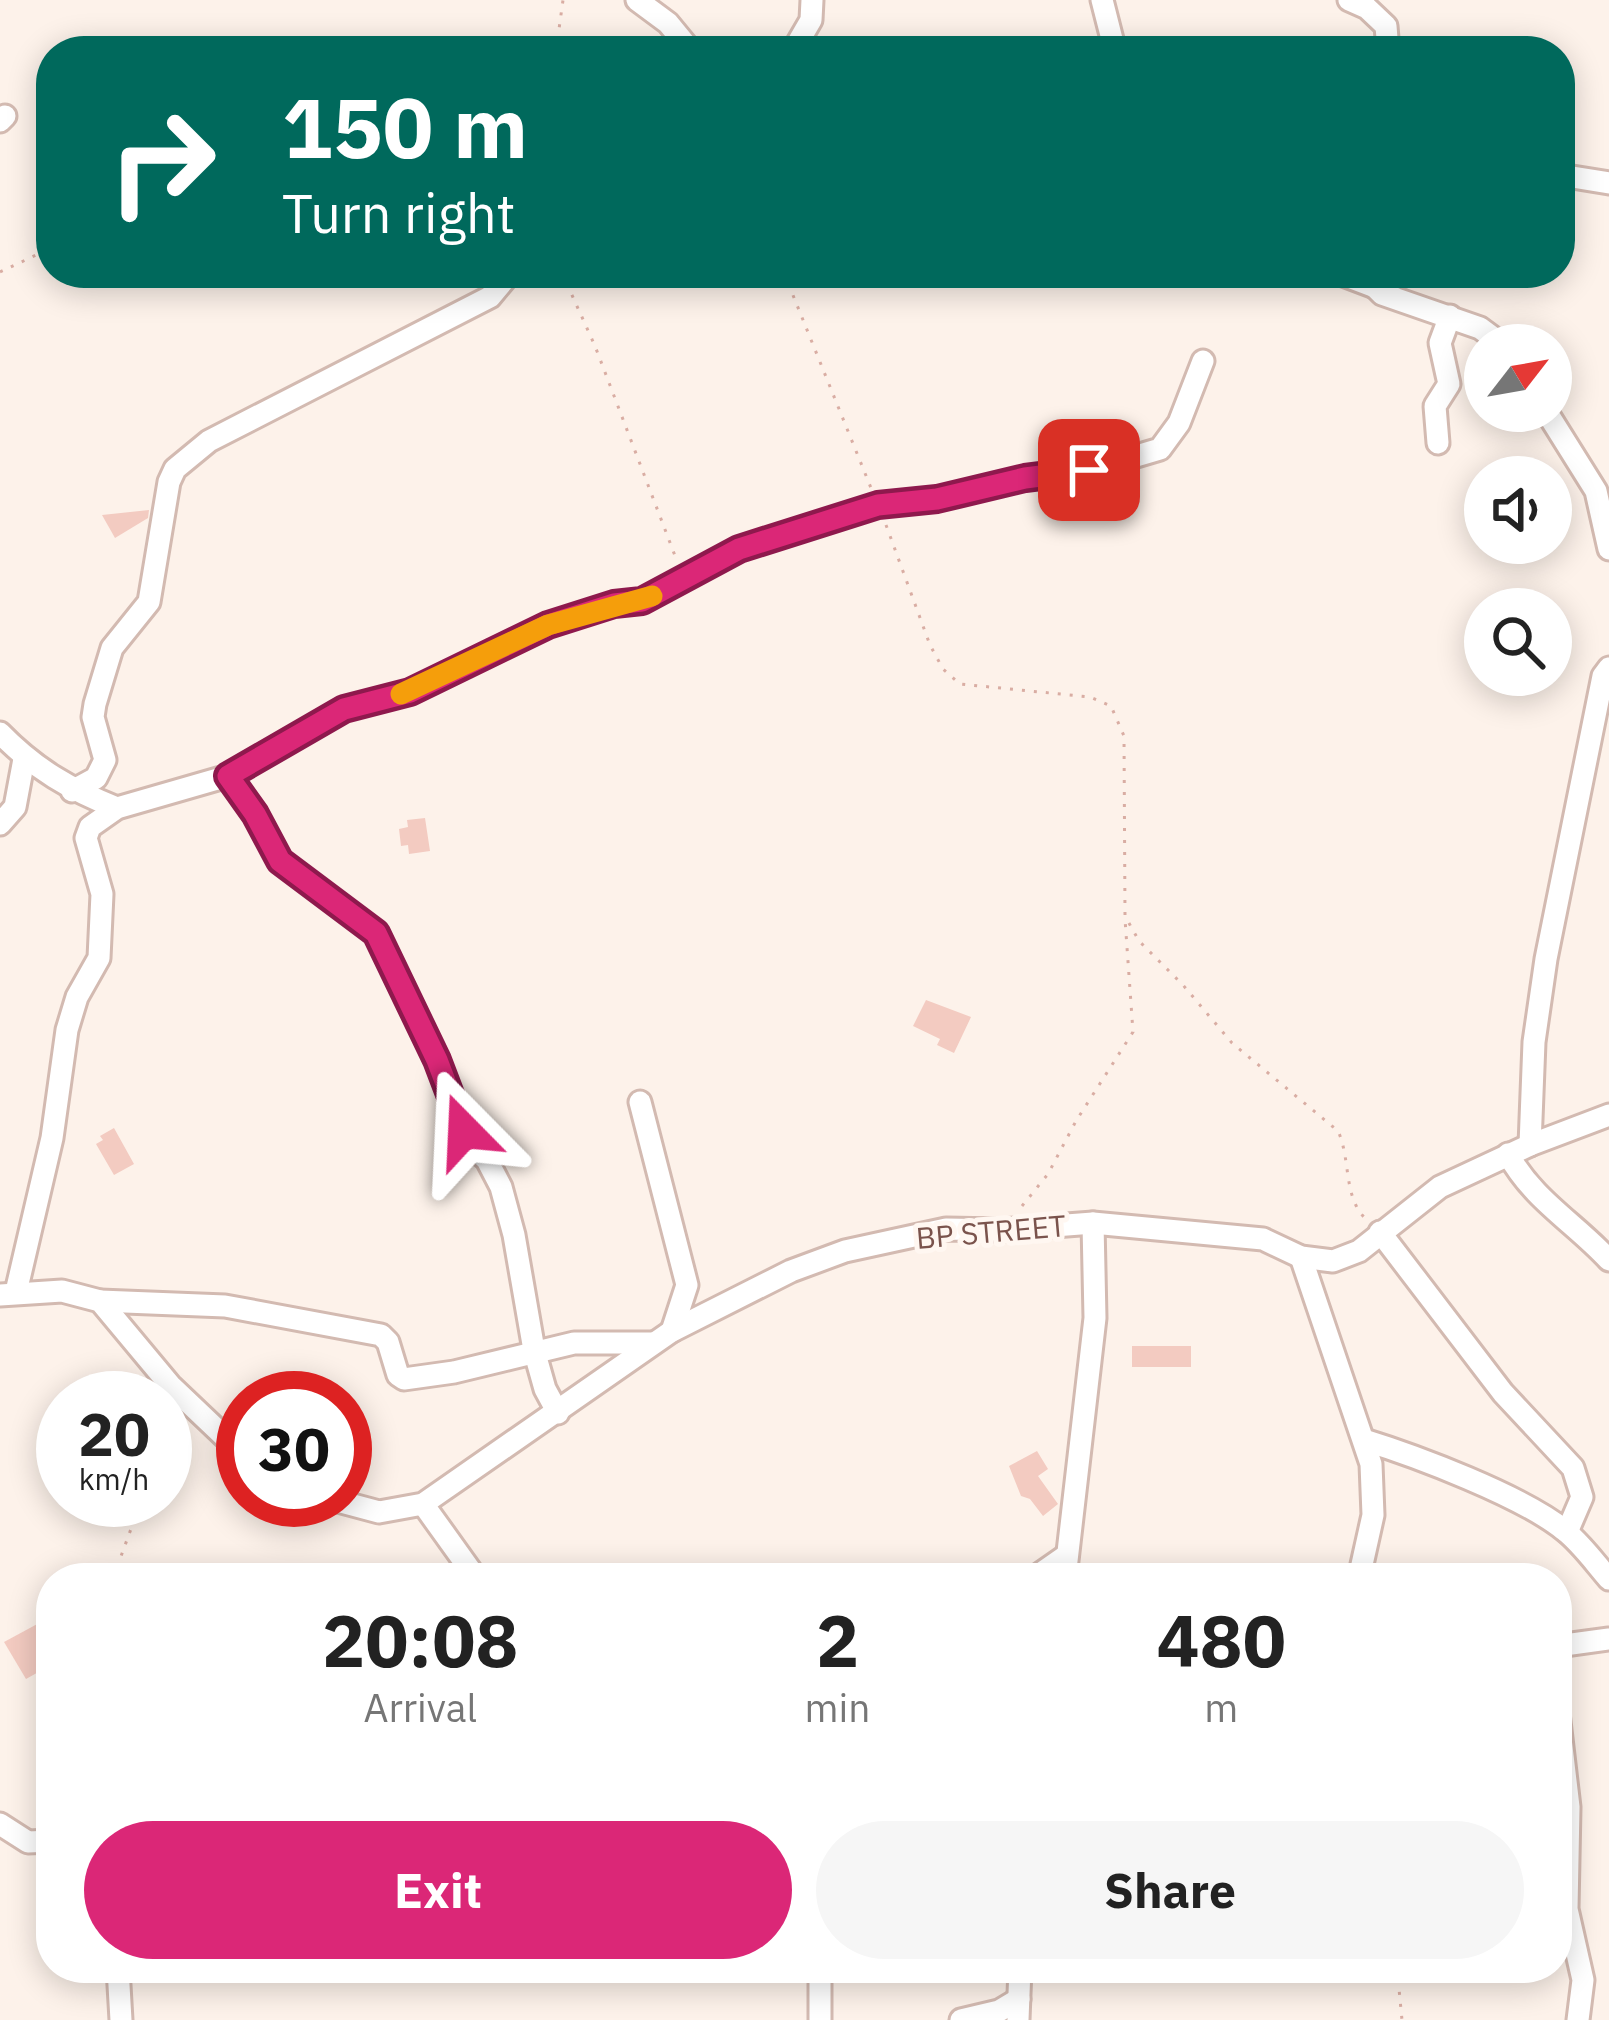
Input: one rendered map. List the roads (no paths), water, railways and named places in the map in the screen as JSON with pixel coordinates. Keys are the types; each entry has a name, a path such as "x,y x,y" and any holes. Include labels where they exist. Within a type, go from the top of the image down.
{"street":[{"path":"637,0 679,36"},
{"path":"802,36 811,20 812,0"},
{"path":"1102,0 1111,36"},
{"path":"1349,0 1367,8 1386,26 1387,36"},
{"path":"1575,179 1609,183"},
{"path":"73,791 96,778 105,760 93,717 95,704 112,648 149,602 169,482 176,469 209,440 490,297 498,288"},
{"path":"1376,288 1470,324"},
{"path":"1438,443 1435,406 1449,384 1440,343 1450,316"},
{"path":"652,1343 574,1343 454,1372 404,1378 398,1376 388,1342 381,1335 225,1306 100,1301 62,1291 8,1293 52,1138 67,1030 77,997 98,958 102,894 86,838 90,827 117,808 228,776 344,709 410,692 548,625 614,604 642,601 739,549 878,505 937,499 1025,478 1089,470 1160,448 1179,423 1203,361"},
{"path":"1559,432 1596,491 1609,548"},
{"path":"1530,1145 1534,1042 1546,959 1569,859 1576,798 1603,676 1609,668"},
{"path":"0,733 25,759 73,791 117,808"},
{"path":"0,824 15,807 25,759"},
{"path":"228,776 280,861 376,933 437,1060 470,1144 488,1160 501,1187 534,1350 545,1389 558,1413"},
{"path":"640,1102 687,1286 672,1330"},
{"name":"BP STREET","path":"423,1504 672,1330 791,1270 844,1252 946,1229 1001,1231 1093,1222 1263,1239 1301,1257 1333,1261 1359,1251 1440,1187 1530,1145 1604,1121"},
{"path":"1508,1154 1550,1209 1609,1260"},
{"path":"1066,1563 1095,1318 1093,1222"},
{"path":"1380,1232 1503,1393 1573,1468 1582,1497 1567,1532"},
{"path":"1301,1257 1371,1464 1373,1516 1362,1563"},
{"path":"100,1301 170,1385 216,1429"},
{"path":"1364,1440 1401,1451 1542,1514 1567,1532 1609,1579"},
{"path":"372,1510 423,1504 465,1563"},
{"path":"1056,1563 1067,1555"},
{"path":"1572,1644 1609,1639"},
{"path":"0,1824 28,1842 36,1842"},
{"path":"1572,1932 1583,1980 1578,2020"},
{"path":"119,1983 121,2020"},
{"path":"820,1983 820,2020"},
{"path":"961,2020 1018,2010"}]}
